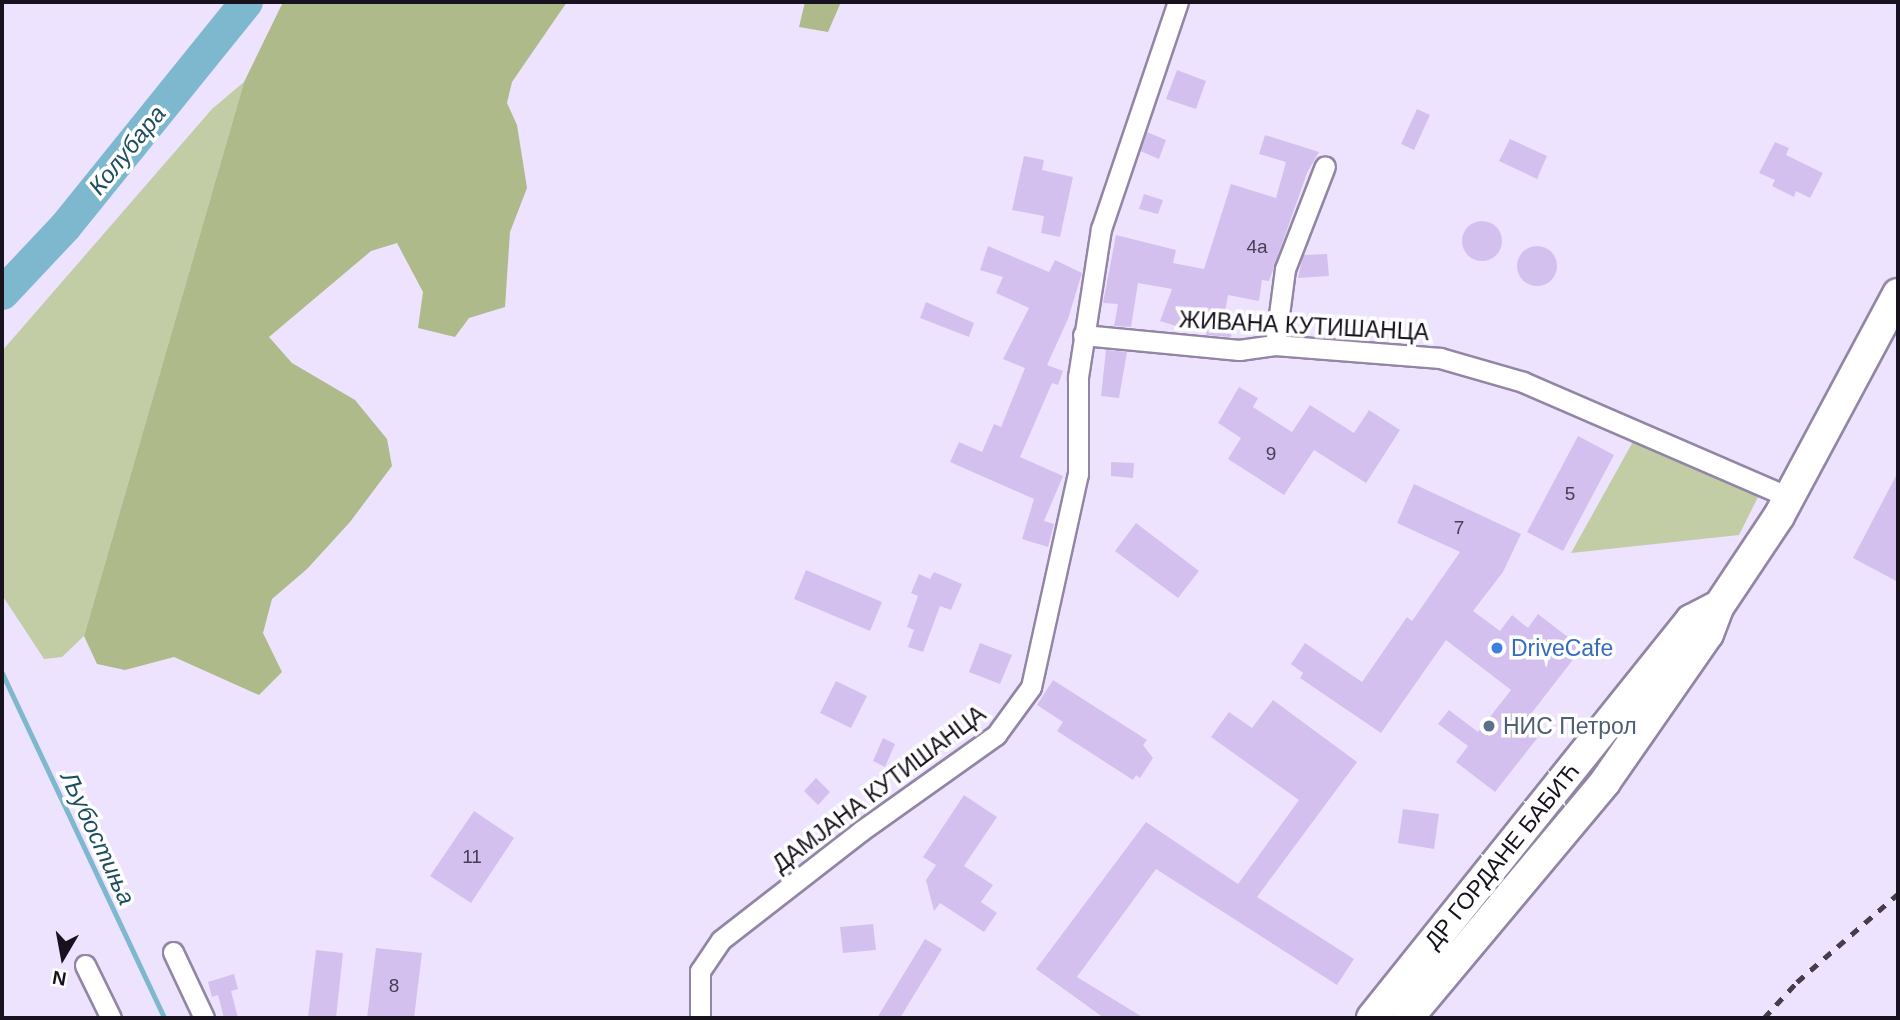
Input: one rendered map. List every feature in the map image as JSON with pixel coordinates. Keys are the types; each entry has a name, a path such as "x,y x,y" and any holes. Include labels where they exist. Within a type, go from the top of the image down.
{"main road":[{"name":"ДР ГОРДАНЕ БАБИЋ","path":"1408,1018 1605,782 1709,634 1719,606 1789,497 1898,294"},
{"name":"ДР ГОРДАНЕ БАБИЋ","path":"1372,1018 1691,620 1719,606"}],"street":[{"name":"ДАМЈАНА КУТИШАНЦА","path":"700,1018 700,971 721,940 861,831 996,735 1023,703 1044,640 1078,474 1077,377 1101,229 1178,2"},
{"path":"1275,345 1285,269 1325,166"},
{"name":"ЖИВАНА КУТИШАНЦА","path":"1083,335 1239,350 1275,345 1440,358 1523,382 1789,497"},
{"path":"173,952 204,1018"},
{"path":"85,965 111,1018"}],"green space":[{"path":"283,2 567,2 512,82 507,103 517,125 527,188 510,232 505,307 469,318 455,337 418,328 423,292 397,243 371,251 269,337 292,363 355,400 387,439 392,466 350,522 307,569 272,599 263,633 282,672 259,695 174,657 125,670 97,664 84,636 244,82"},
{"path":"805,2 841,2 828,32 799,27"},
{"path":"244,82 84,636 62,657 44,659 2,595 2,351 212,109"},
{"path":"1635,438 1760,493 1739,535 1571,553"}],"building":[{"path":"1177,70 1206,81 1196,109 1166,99"},
{"path":"1417,109 1430,115 1414,150 1401,144"},
{"path":"1147,132 1166,140 1159,159 1140,151"},
{"path":"1265,135 1319,152 1307,173 1269,281 1262,280 1259,301 1228,295 1223,324 1232,325 1231,337 1206,335 1208,317 1184,313 1179,327 1160,321 1172,289 1138,283 1131,327 1114,326 1118,304 1103,303 1116,235 1176,250 1173,263 1204,269 1231,184 1276,198 1286,162 1259,154"},
{"path":"1510,139 1547,156 1537,179 1499,161"},
{"path":"1775,142 1789,148 1786,155 1823,173 1810,198 1796,191 1794,197 1772,186 1775,180 1759,173"},
{"path":"1024,156 1044,160 1042,170 1073,177 1060,237 1041,233 1044,216 1012,210"},
{"path":"1144,194 1163,200 1158,214 1139,209"},
{"path":"1482,221 1496,227 1502,241 1496,255 1482,261 1468,255 1462,241 1468,227"},
{"path":"988,246 1049,272 1055,260 1082,273 1068,319 1047,365 1063,371 1058,385 1052,383 1020,457 1063,476 1044,521 1054,524 1048,547 1022,539 1034,499 950,462 959,442 982,452 994,424 1001,427 1025,368 1003,359 1029,308 996,293 1003,277 980,270"},
{"path":"1537,246 1551,252 1557,266 1551,280 1537,286 1523,280 1517,266 1523,252"},
{"path":"1327,254 1329,276 1298,278 1303,255"},
{"path":"926,302 974,323 969,337 920,318"},
{"path":"1106,350 1127,352 1119,398 1101,396"},
{"path":"1239,387 1258,398 1253,407 1292,432 1310,405 1354,433 1369,410 1400,430 1366,483 1314,450 1284,495 1228,459 1241,438 1218,423"},
{"path":"1578,436 1614,455 1563,551 1527,532"},
{"path":"1111,462 1134,463 1133,478 1111,476"},
{"path":"1898,472 1898,582 1853,558"},
{"path":"1414,484 1521,534 1503,572 1473,611 1500,631 1512,615 1528,628 1538,614 1582,648 1523,724 1539,736 1495,792 1456,762 1468,746 1438,724 1449,710 1478,732 1511,690 1446,640 1381,733 1300,678 1303,673 1291,664 1305,643 1362,682 1407,617 1412,621 1460,552 1397,523"},
{"path":"1136,523 1199,571 1178,598 1115,551"},
{"path":"806,570 882,602 870,631 794,599"},
{"path":"934,572 962,584 951,610 940,606 923,652 908,647 914,630 907,627 918,596 911,593 919,574 930,579"},
{"path":"980,643 1012,655 1000,684 969,672"},
{"path":"1053,680 1147,740 1143,745 1153,758 1140,778 1136,775 1133,780 1057,731 1063,722 1037,705"},
{"path":"836,681 867,696 851,728 820,713"},
{"path":"1273,700 1357,762 1257,897 1354,959 1337,985 1156,869 1077,977 1144,1018 1104,1018 1036,969 1146,822 1238,884 1299,800 1211,737 1229,712 1252,728"},
{"path":"883,738 895,744 885,767 873,761"},
{"path":"816,778 830,792 818,805 804,791"},
{"path":"964,795 997,817 964,866 993,885 981,902 997,913 984,932 940,903 934,911 926,880 936,865 923,857"},
{"path":"1403,809 1439,814 1434,849 1398,843"},
{"path":"474,811 514,838 471,903 430,876"},
{"path":"873,924 876,950 843,953 840,927"},
{"path":"925,939 942,949 900,1018 877,1018"},
{"path":"376,948 422,953 414,1018 367,1018"},
{"path":"316,950 343,953 336,1018 308,1018"},
{"path":"234,974 238,989 231,991 238,1018 224,1018 218,995 212,997 208,982"}],"waterway":[{"name":"Колубара","path":"2,293 65,226 246,2"},
{"name":"Љубостиња","path":"2,673 164,1018"}],"railway":[{"path":"1764,1018 1797,982 1898,894"}],"place":[{"name":"DriveCafe","path":"1497,648"},
{"name":"НИС Петрол","path":"1489,726"}]}
